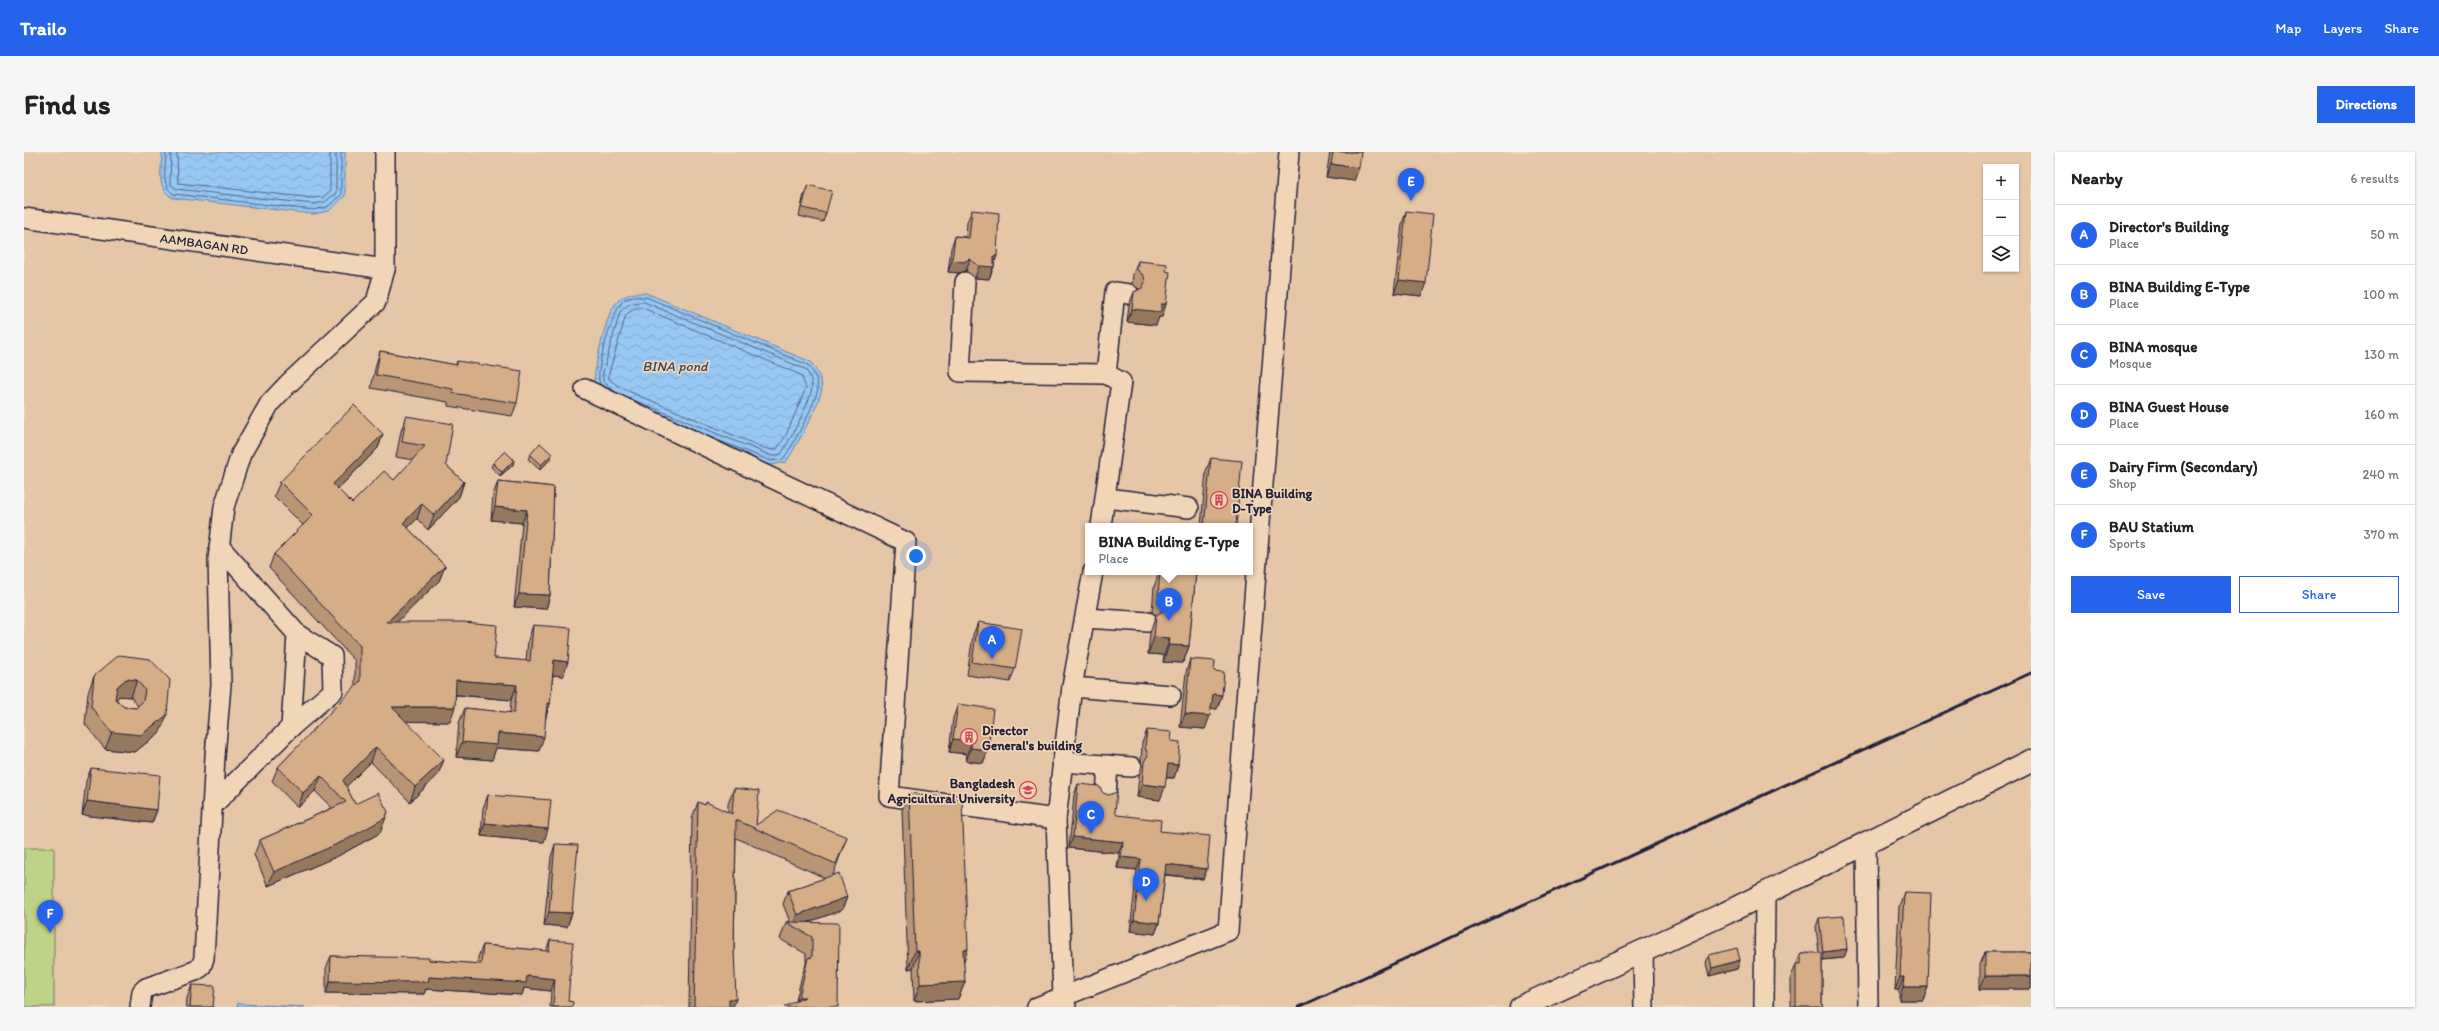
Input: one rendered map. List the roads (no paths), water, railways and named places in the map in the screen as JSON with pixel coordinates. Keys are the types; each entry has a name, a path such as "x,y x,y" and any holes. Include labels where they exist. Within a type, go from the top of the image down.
{"street":[{"path":"140,1007 142,992 146,988 201,967 204,958 212,806 221,686 219,546 224,507 233,474 252,431 270,403 288,384 376,302 385,269 385,152"},
{"path":"1037,1007 1065,1001 1228,930 1289,152"},
{"name":"AAMBAGAN RD","path":"24,218 385,269"},
{"path":"965,282 960,372 1106,374 1121,382 1102,523"},
{"path":"1106,374 1115,292 1129,294"},
{"path":"585,389 906,542 889,796 1056,819"},
{"path":"1106,498 1189,508"},
{"path":"212,806 291,727 333,692 332,656 297,634 219,546"},
{"path":"1065,1001 1056,819 1072,687 1092,575"},
{"path":"1085,618 1148,622"},
{"path":"291,727 297,634"},
{"path":"1072,687 1171,695"},
{"path":"1533,1004 1764,894 2031,761"},
{"path":"1062,762 1132,767"},
{"path":"1106,795 1108,765"},
{"path":"1866,843 1868,1007"},
{"path":"1764,894 1764,1007"},
{"path":"1643,951 1644,1007"}],"water":[{"path":"162,152 345,152 345,196 329,211 313,214 173,198 167,194 162,184"},
{"name":"BINA pond","path":"634,293 646,293 811,362 821,380 821,394 807,425 786,462 771,465 759,462 594,383 601,343 611,312 620,299"},
{"path":"238,1003 241,1004 305,1007 237,1007"}],"railway":[{"path":"1299,1007 2031,673"}],"place":[{"name":"Dairy Firm (Secondary)","path":"1411,201"},
{"name":"BINA Building D-Type","path":"1219,500"},
{"name":"BINA Building E-Type","path":"1169,621"},
{"name":"Director's Building","path":"992,659"},
{"name":"Director General's building","path":"969,737"},
{"name":"Bangladesh Agricultural University","path":"1028,790"},
{"name":"BINA mosque","path":"1091,834"},
{"name":"BINA Guest House","path":"1146,901"},
{"name":"BAU Statium","path":"50,933"}]}
